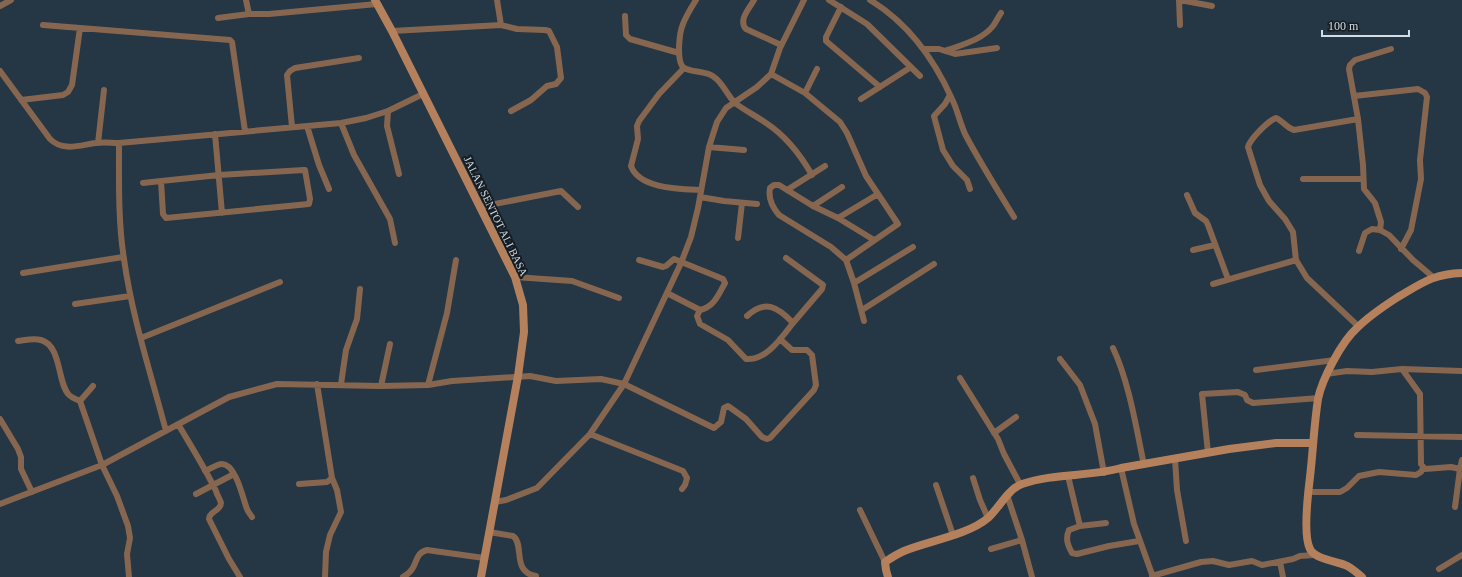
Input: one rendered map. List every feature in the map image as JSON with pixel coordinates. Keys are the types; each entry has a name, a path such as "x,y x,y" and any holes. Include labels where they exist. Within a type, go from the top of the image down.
{"street":[{"path":"0,6 11,0"},
{"path":"246,0 249,14"},
{"path":"497,0 501,25"},
{"path":"696,0 682,26 679,53 682,66 692,71 703,72 714,77 734,102 786,138 798,152 812,175"},
{"path":"495,502 506,500 538,488 590,434 624,384 667,293 691,237 709,147 717,122 726,108 757,87 771,74 781,45 804,0"},
{"path":"829,0 867,24 920,76"},
{"path":"870,0 896,19 924,49 950,95 966,135 987,174 1014,217"},
{"path":"880,6 884,0"},
{"path":"1180,25 1179,0 1212,6"},
{"path":"751,1 743,19 743,25 746,29 781,45"},
{"path":"218,18 376,2"},
{"name":"JALAN SENTOT ALI BASA","path":"376,2 515,277 523,305 524,332 518,376 481,577"},
{"path":"841,7 826,37 826,41 880,87"},
{"path":"944,51 966,44 981,36 992,27 1001,12"},
{"path":"625,16 626,35 630,39 679,53"},
{"path":"43,25 230,40 232,42 245,131"},
{"path":"392,31 501,25 517,29 549,31 557,48 560,62 559,81 556,84 547,86 531,100 511,111"},
{"path":"21,100 63,95 68,92 72,85 80,28"},
{"path":"924,49 939,49 954,54 997,48"},
{"path":"1380,230 1381,222 1375,203 1364,189 1358,119 1349,69 1352,62 1391,49"},
{"path":"292,127 287,75 290,71 295,68 359,58"},
{"path":"860,99 911,67"},
{"path":"684,68 658,94 639,121 637,126 638,139 631,166 636,175 647,182 686,189 701,190"},
{"path":"804,93 817,69"},
{"path":"0,72 50,139 58,146 65,147 341,123 366,118 388,111 423,94"},
{"path":"771,74 804,93 840,122 847,133 866,176 898,224 846,260"},
{"path":"1354,96 1418,89 1425,93 1427,97 1420,160 1421,180 1411,230 1401,249"},
{"path":"98,143 104,90"},
{"path":"950,95 945,104 934,116 943,150 953,166 967,180 970,189"},
{"path":"388,111 387,126 399,174"},
{"path":"1358,119 1294,130 1290,129 1281,120 1276,118 1250,141 1249,151 1260,185 1269,201 1285,219 1293,232 1296,260 1307,278 1358,326"},
{"path":"341,123 354,156 390,219 395,243"},
{"path":"307,126 319,165 329,189"},
{"path":"215,134 222,213"},
{"path":"119,143 119,200 123,257 130,296 166,431"},
{"path":"709,147 744,150"},
{"path":"787,190 825,166"},
{"path":"144,183 218,174 305,170 310,199 309,204 166,218 163,214 161,181"},
{"path":"1303,179 1363,179"},
{"path":"864,321 846,260 831,247 779,215 774,209 771,200 770,188 774,185 779,185 874,240"},
{"path":"813,206 842,187"},
{"path":"479,207 561,191 578,207"},
{"path":"838,218 878,194"},
{"path":"1187,195 1195,213 1206,221 1208,225 1228,280"},
{"path":"700,197 758,204"},
{"path":"738,238 742,203"},
{"path":"1358,251 1365,233 1372,229 1380,230 1389,235 1401,249 1433,277"},
{"path":"1193,250 1215,245"},
{"path":"854,283 913,247"},
{"path":"23,273 123,257"},
{"path":"639,260 663,267 674,260 725,280 725,283 715,300 708,307 700,310 697,316 700,324 728,340 746,359 755,358 761,355 780,339 822,289 823,285 786,258"},
{"path":"428,385 447,313 456,260"},
{"path":"1213,284 1296,260"},
{"path":"862,310 934,264"},
{"path":"1314,555 1309,549 1307,540 1309,492 1319,398 1326,374 1352,332 1390,302 1433,277 1448,273 1462,273"},
{"path":"515,277 572,281 619,298"},
{"path":"141,338 280,282"},
{"path":"341,384 346,350 357,319 360,289"},
{"path":"667,293 700,310"},
{"path":"75,304 130,296"},
{"path":"748,316 763,306 781,312 793,323"},
{"path":"18,341 34,339 42,340 48,344 58,362 66,390 69,395 80,401 102,465 117,496 129,530 130,538 127,554 129,577"},
{"path":"0,504 102,465 229,397 277,384 341,384 381,386 428,385 452,381 518,376 530,376 563,381 601,379 624,384 714,428 721,422 724,408 728,406 746,418 762,437 767,439 770,438 809,396 816,385 812,355 807,350 792,350 780,339"},
{"path":"381,386 390,344"},
{"path":"1113,348 1120,363 1144,465"},
{"path":"1060,359 1080,385 1095,424 1104,473"},
{"path":"1256,370 1335,360"},
{"path":"1326,374 1347,371 1372,372 1402,369 1462,371"},
{"path":"1402,369 1420,394 1421,464 1423,468"},
{"path":"960,378 998,439 1020,484"},
{"path":"317,384 332,478 337,490 341,512 330,534 326,552 325,577"},
{"path":"80,401 94,386"},
{"path":"1208,453 1202,394 1238,392 1245,395 1247,400 1253,403 1319,398"},
{"path":"994,433 1016,417"},
{"path":"0,419 18,449 21,457 21,469 32,492"},
{"path":"178,424 213,485 221,504 217,510 211,514 210,519 229,559 240,577"},
{"path":"590,434 683,471 688,478 682,489"},
{"path":"1357,435 1462,436"},
{"path":"885,562 902,552 974,527 988,518 1007,495 1020,484 1038,479 1104,473 1121,468 1208,453 1276,444 1314,442"},
{"path":"1175,458 1177,490 1186,541"},
{"path":"1455,507 1462,460"},
{"path":"205,471 224,464 230,468 242,492 246,509 252,517"},
{"path":"1423,468 1451,467 1460,469"},
{"path":"1121,468 1139,541 1153,576 1201,562 1213,561 1230,565 1252,561 1262,565 1280,562 1300,556 1314,555 1346,565 1362,577"},
{"path":"1309,492 1340,492 1348,488 1359,476 1379,472 1416,475 1421,472 1423,468"},
{"path":"196,494 234,474"},
{"path":"1068,476 1080,526"},
{"path":"299,484 327,482 332,478"},
{"path":"974,478 980,500 988,518"},
{"path":"936,485 953,535"},
{"path":"1007,495 1022,540 1032,577"},
{"path":"860,510 885,562 888,577"},
{"path":"1106,523 1080,526 1069,530 1067,536 1068,546 1072,553 1077,554 1109,546 1139,541"},
{"path":"489,532 513,536 516,538 518,544 518,554 523,567 527,574 536,576"},
{"path":"991,549 1022,540"},
{"path":"403,577 409,574 413,569 421,551 427,550 484,558"},
{"path":"1439,569 1462,555"},
{"path":"1280,562 1283,577"}]}
